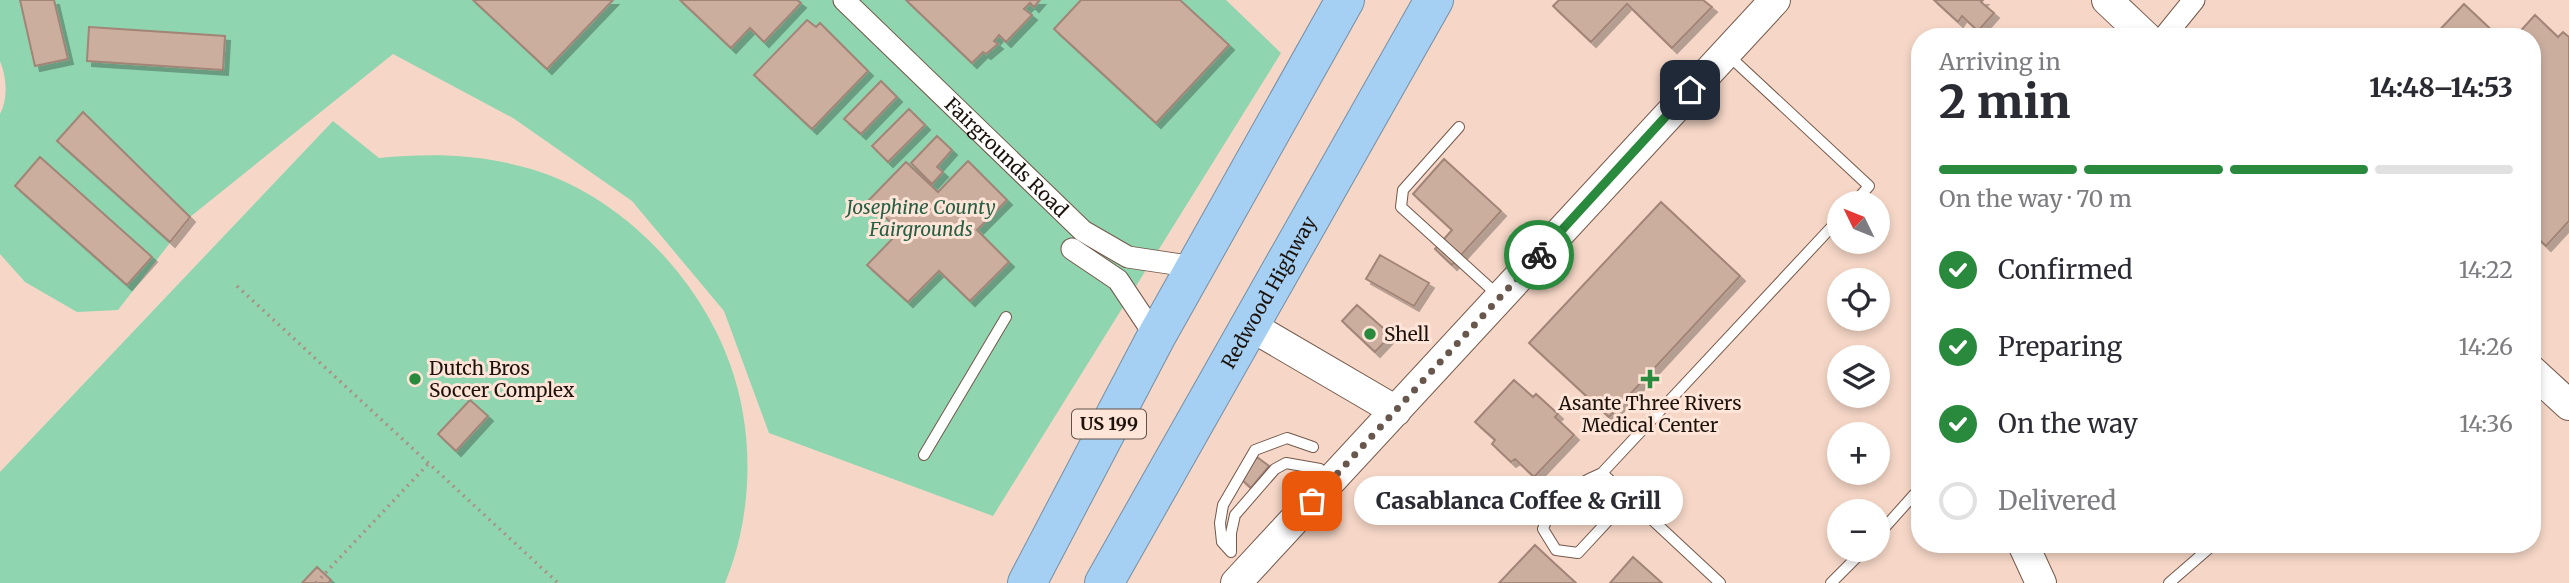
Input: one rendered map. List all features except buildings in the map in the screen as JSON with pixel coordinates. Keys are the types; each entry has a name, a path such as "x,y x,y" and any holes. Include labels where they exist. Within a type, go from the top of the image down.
{"highway":[{"name":"US 199","path":"1027,583 1156,337 1345,0"},
{"name":"Redwood Highway","path":"1104,583 1434,0"},
{"path":"1008,583 1080,478"}],"street":[{"name":"Fairgrounds Road","path":"844,0 1083,231 1128,257 1195,267"},
{"path":"1236,583 1775,0"},
{"path":"2107,0 2137,28"},
{"path":"2171,28 2194,0"},
{"path":"1072,249 1118,280 1156,337"},
{"path":"1249,325 1396,411"},
{"path":"2541,379 2569,405"},
{"path":"2027,553 2040,583"}],"lane":[{"path":"1725,52 1870,186 1865,191"},
{"path":"1459,127 1403,190 1401,207 1500,297"},
{"path":"1629,498 1578,553 1556,550 1543,529 1550,509 1576,485 1602,473 1827,232"},
{"path":"924,455 1006,317"},
{"path":"1313,447 1287,438 1255,450 1223,505 1220,523 1222,542 1231,552 1235,514 1275,469 1286,463 1320,470"},
{"path":"1602,473 1720,583"},
{"path":"1890,522 1911,498"},
{"path":"2169,583 2204,553"},
{"path":"1831,583 1852,562"}],"path":[{"path":"237,286 558,583"},
{"path":"316,583 429,463"}],"green space":[{"name":"Josephine County Fairgrounds","path":"0,0 1226,0 1281,53 993,516 769,433 724,311 632,201 513,118 393,54 190,217 118,310 77,312 25,282 0,254 0,114 6,88 0,61"},
{"name":"Dutch Bros Soccer Complex","path":"333,121 379,158 436,155 493,160 531,169 564,181 625,219 677,271 716,332 730,364 744,418 747,446 745,502 741,530 725,583 0,583 0,472"}],"way so far":[{"path":"1312,501 1539,255"}],"place":[{"name":"Shell","path":"1370,334"},
{"name":"Dutch Bros Soccer Complex","path":"415,379"},
{"name":"Asante Three Rivers Medical Center","path":"1650,379"},
{"name":"Casablanca Coffee & Grill","path":"1312,501"}],"route":[{"path":"1539,255 1690,90"}]}
